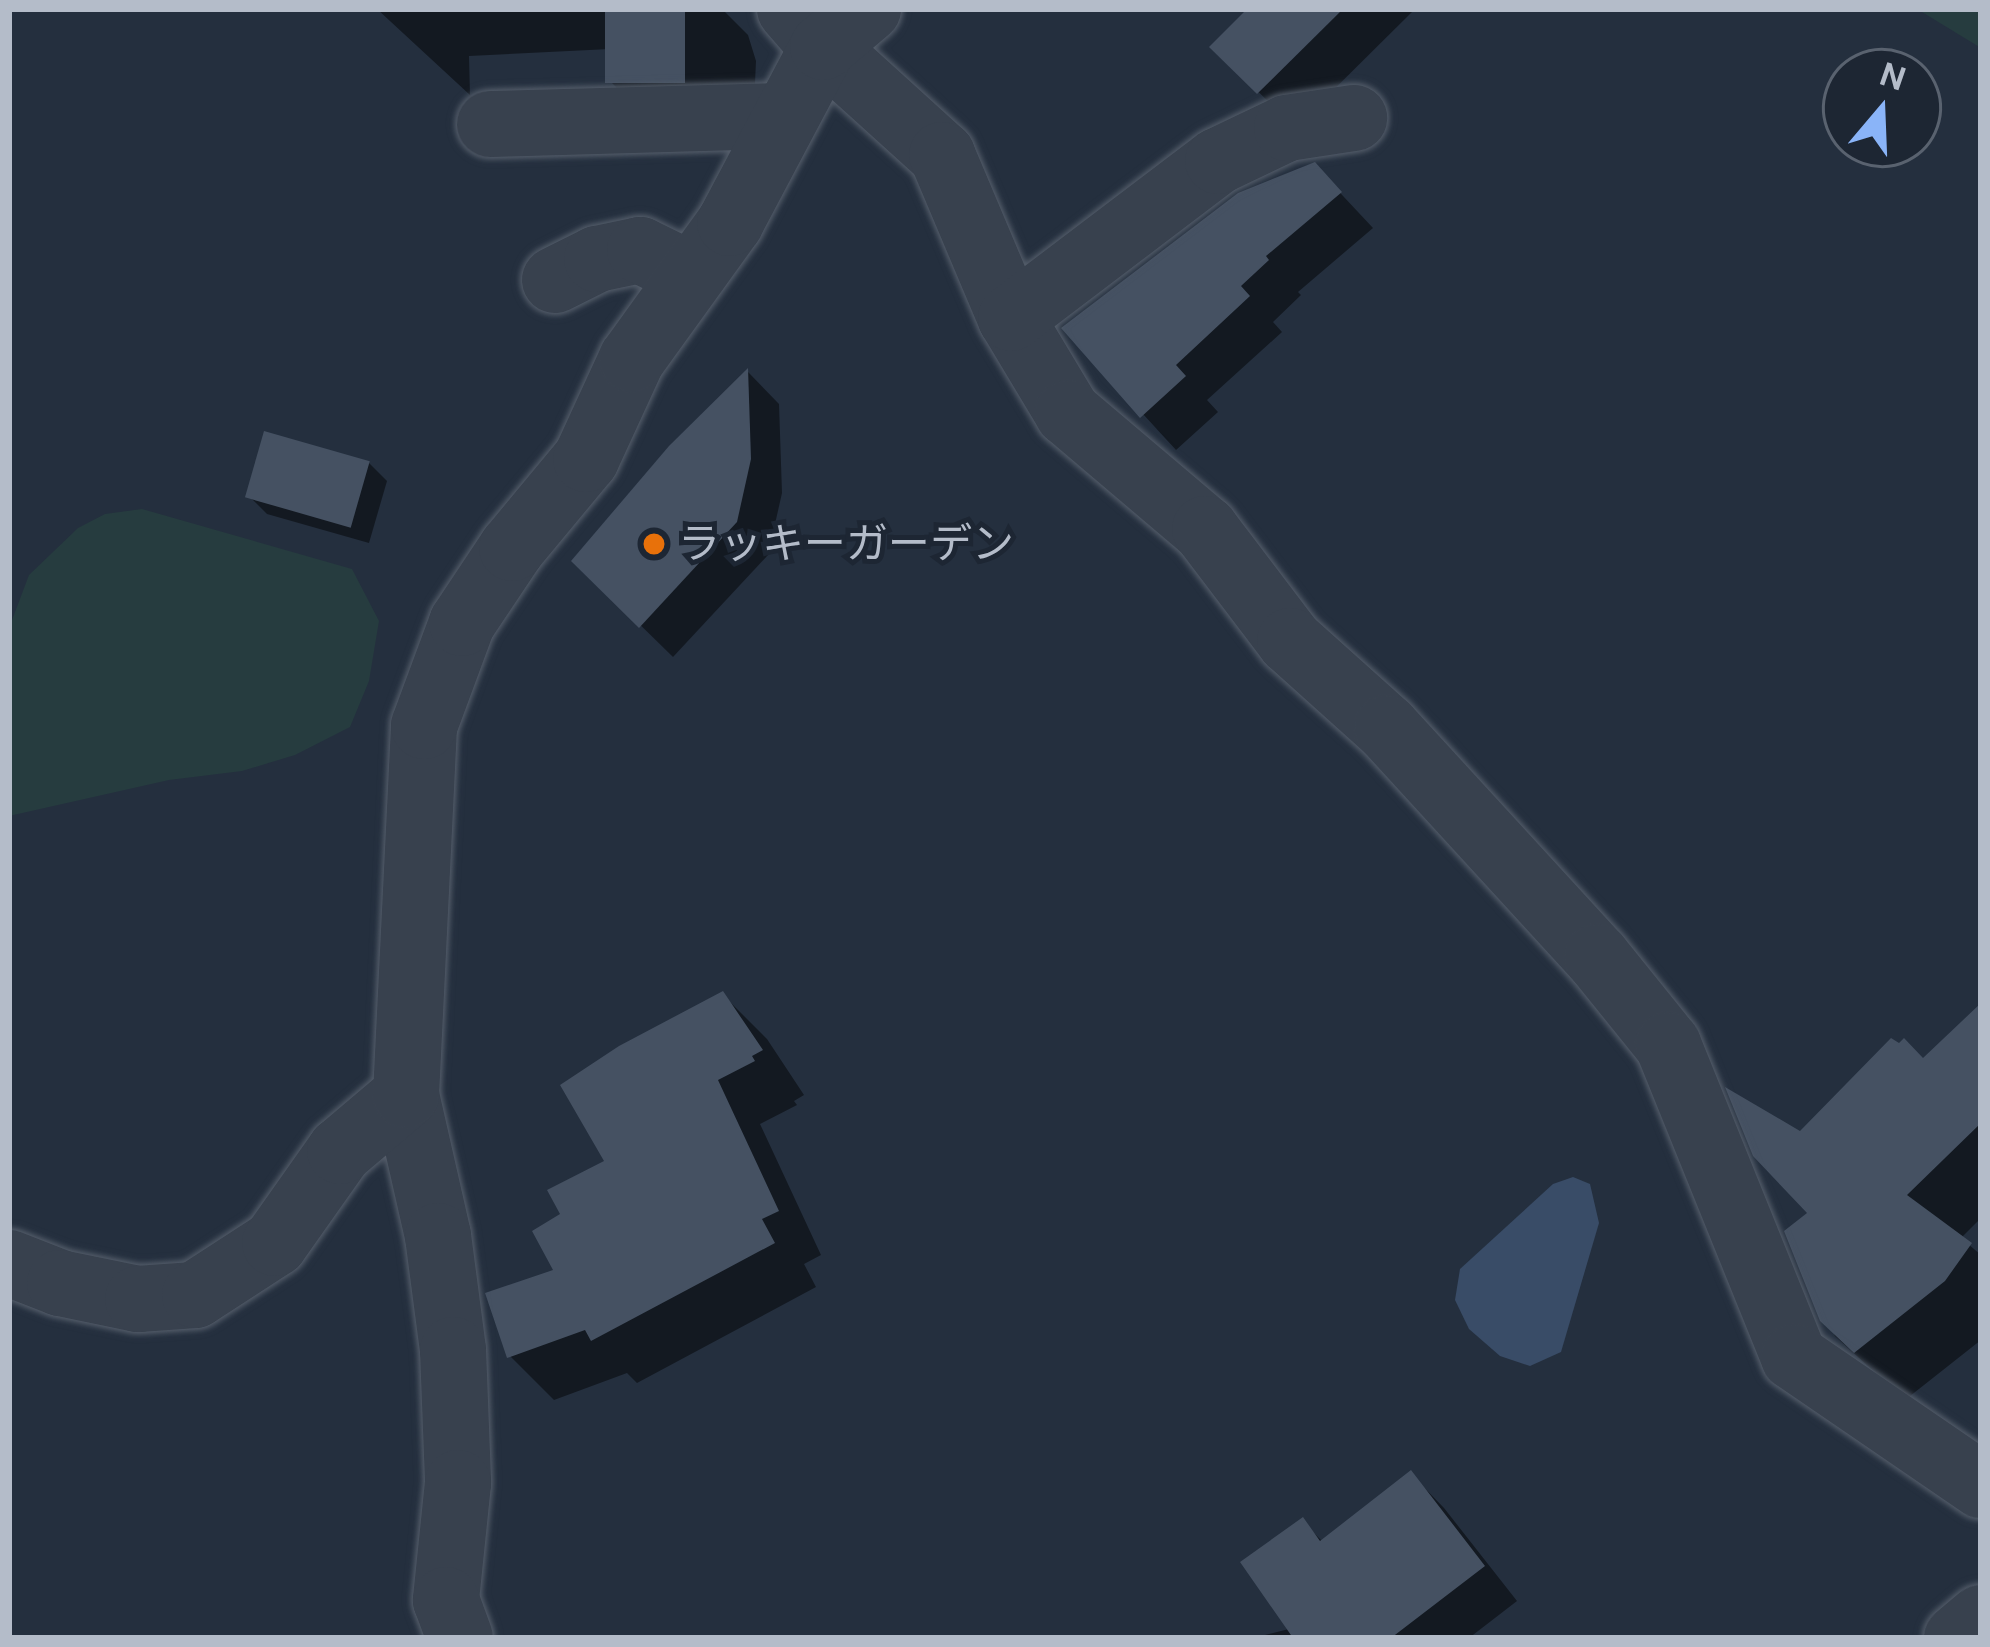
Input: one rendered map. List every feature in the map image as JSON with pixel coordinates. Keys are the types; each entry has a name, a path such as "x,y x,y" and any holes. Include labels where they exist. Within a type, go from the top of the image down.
{"street":[{"path":"460,1638 446,1600 458,1483 453,1350 437,1236 406,1095 424,726 461,623 512,548 586,459 632,359 730,223 827,22 942,155 1011,318 1069,413 1205,529 1290,641 1387,728 1597,957 1668,1046 1794,1357 1981,1485"},
{"path":"490,124 784,116"},
{"path":"1011,318 1218,161 1287,128 1354,118"},
{"path":"555,280 597,259 640,250 689,274"},
{"path":"9,1263 60,1283 137,1299 195,1295 275,1243 340,1151 406,1095"},
{"path":"1957,1638 1981,1618"}],"green space":[{"path":"1917,9 1981,9 1981,48"},
{"path":"142,509 352,569 379,621 369,681 350,727 295,755 242,771 169,780 9,816 9,628 29,575 78,528 105,514"}],"water":[{"path":"1573,1177 1590,1184 1599,1223 1561,1352 1530,1366 1500,1356 1469,1329 1455,1300 1460,1269 1553,1184"}],"building":[{"path":"605,9 685,9 685,83 605,83"},
{"path":"1247,9 1343,9 1257,94 1209,47"},
{"path":"1315,162 1342,192 1266,256 1269,260 1241,286 1250,296 1176,365 1186,376 1140,418 1061,328 1238,193"},
{"path":"748,368 751,459 737,522 639,628 571,561 669,446"},
{"path":"264,431 370,461 351,528 245,497"},
{"path":"723,991 763,1050 752,1056 755,1061 718,1080 779,1211 762,1219 775,1243 591,1341 585,1330 507,1358 485,1293 553,1270 532,1231 560,1214 547,1190 604,1161 560,1085 619,1046"},
{"path":"1981,1003 1981,1123 1907,1195 1972,1243 1945,1281 1854,1353 1820,1321 1784,1231 1807,1213 1753,1156 1725,1087 1800,1131 1891,1038 1899,1043 1904,1038 1923,1058"},
{"path":"1411,1470 1485,1566 1391,1638 1293,1638 1240,1562 1303,1517 1320,1541"}],"place":[{"name":"ラッキーガーデン","path":"654,544"}]}
